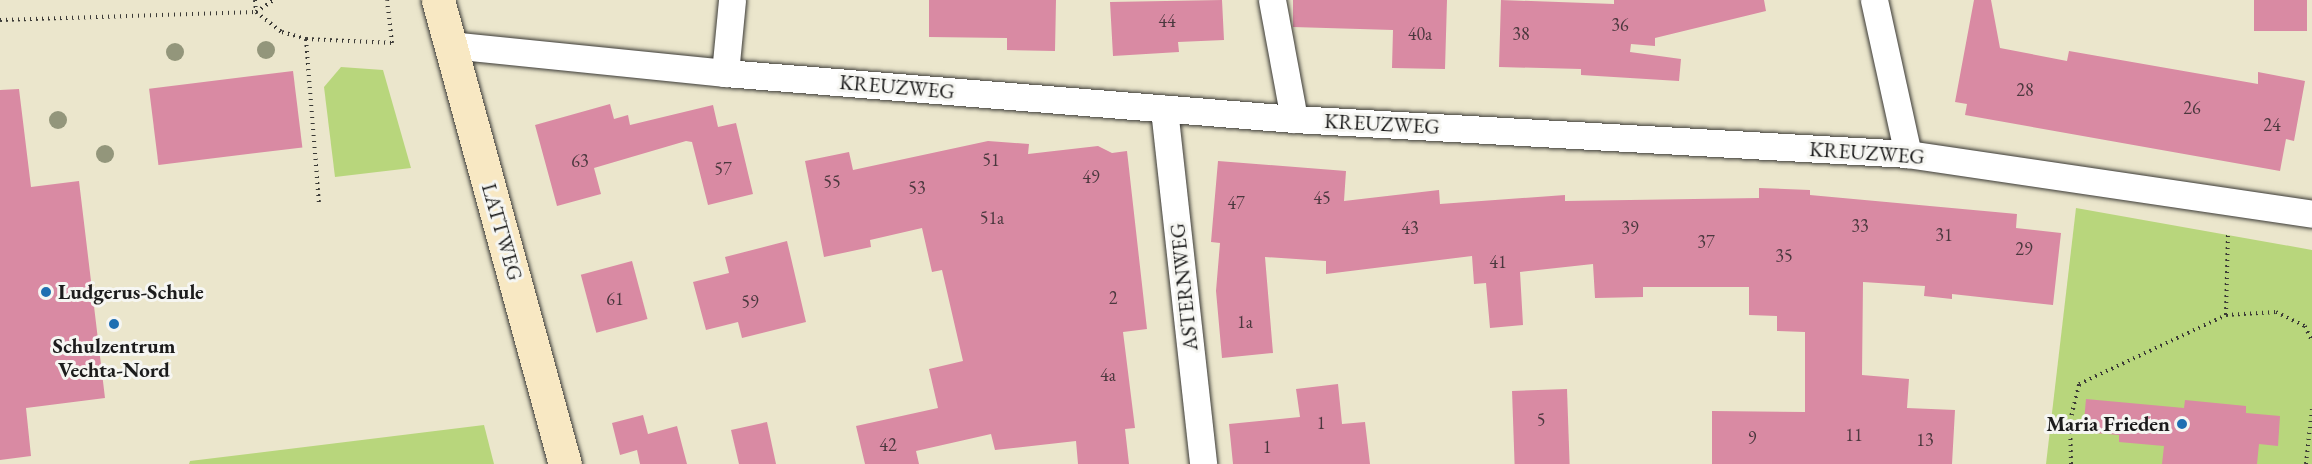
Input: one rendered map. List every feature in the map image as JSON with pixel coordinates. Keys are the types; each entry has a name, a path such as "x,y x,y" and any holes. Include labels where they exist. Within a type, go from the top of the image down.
{"street":[{"name":"LATTWEG","path":"438,0 565,464"},
{"path":"725,73 732,0"},
{"path":"1272,0 1294,119"},
{"path":"1874,0 1908,154"},
{"name":"KREUZWEG","path":"450,45 725,73 1164,110 1908,154 2312,214"},
{"name":"ASTERNWEG","path":"1164,110 1203,464"}],"path":[{"path":"255,0 256,12 282,32 306,39 392,43 387,0"},
{"path":"0,20 256,12 274,0"},
{"path":"306,39 319,204"},
{"path":"2226,315 2229,200"},
{"path":"2071,464 2070,421 2079,384 2226,315 2276,312 2305,326 2312,341"},
{"path":"2306,464 2312,410"}],"green space":[{"path":"341,67 383,70 411,168 335,177 324,87"},
{"path":"2076,208 2312,250 2312,464 2046,464"},
{"path":"484,425 494,464 189,464 190,461"}],"building":[{"path":"929,0 1056,0 1055,51 1007,50 1007,38 929,37"},
{"path":"1222,0 1224,40 1178,42 1179,52 1113,56 1110,2"},
{"path":"1293,0 1447,0 1445,69 1392,68 1393,30 1293,27"},
{"path":"1501,0 1614,4 1614,0 1764,0 1766,11 1655,38 1655,46 1631,44 1630,52 1681,59 1679,81 1581,75 1581,69 1499,67"},
{"path":"1974,0 1991,0 2000,48 2067,61 2069,51 2258,84 2258,72 2305,81 2294,141 2286,139 2280,171 1965,115 1967,104 1955,102"},
{"path":"2254,0 2307,0 2307,31 2254,31"},
{"path":"293,71 302,147 158,165 149,89"},
{"name":"Ludgerus-Schule","path":"19,89 31,187 79,181 105,398 26,408 31,456 0,460 0,90"},
{"path":"610,104 614,119 628,115 630,125 713,105 718,127 736,123 753,194 708,205 692,142 686,141 594,168 601,194 557,206 535,125"},
{"path":"988,141 1029,144 1028,154 1098,146 1112,153 1127,151 1147,329 1123,332 1135,428 1125,429 1129,464 1078,464 1076,441 995,450 991,434 916,451 919,464 865,464 856,426 938,408 929,369 963,361 942,270 932,272 922,228 870,240 871,247 824,257 805,161 849,152 853,170"},
{"path":"1218,161 1346,171 1344,201 1439,190 1440,204 1565,195 1565,201 1759,198 1759,188 1810,190 1810,195 2017,214 2016,228 2061,233 2053,305 1952,294 1952,299 1924,296 1925,286 1863,282 1862,375 1909,379 1907,408 1955,410 1952,464 1712,464 1712,411 1805,412 1805,332 1777,331 1777,316 1749,315 1749,287 1643,287 1643,297 1595,298 1593,264 1520,272 1523,325 1490,328 1486,283 1474,284 1472,256 1326,274 1326,261 1265,257 1273,353 1222,358 1216,291 1220,243 1211,242"},
{"path":"787,241 806,322 742,338 738,322 706,330 693,282 729,273 725,257"},
{"path":"632,261 648,319 596,333 581,275"},
{"path":"1338,384 1342,424 1365,422 1370,464 1233,464 1229,424 1300,417 1296,389"},
{"path":"1567,389 1570,464 1515,464 1512,391"},
{"name":"Maria Frieden","path":"2086,399 2184,408 2185,400 2246,406 2246,413 2280,416 2278,446 2259,444 2257,464 2162,464 2164,446 2119,442 2119,435 2083,432"},
{"path":"643,415 648,434 677,426 687,464 640,464 637,450 620,455 612,423"},
{"path":"767,422 776,464 739,464 731,430"}],"place":[{"name":"Ludgerus-Schule","path":"46,292"},
{"name":"Schulzentrum Vechta-Nord","path":"114,324"},
{"name":"Maria Frieden","path":"2182,424"}]}
